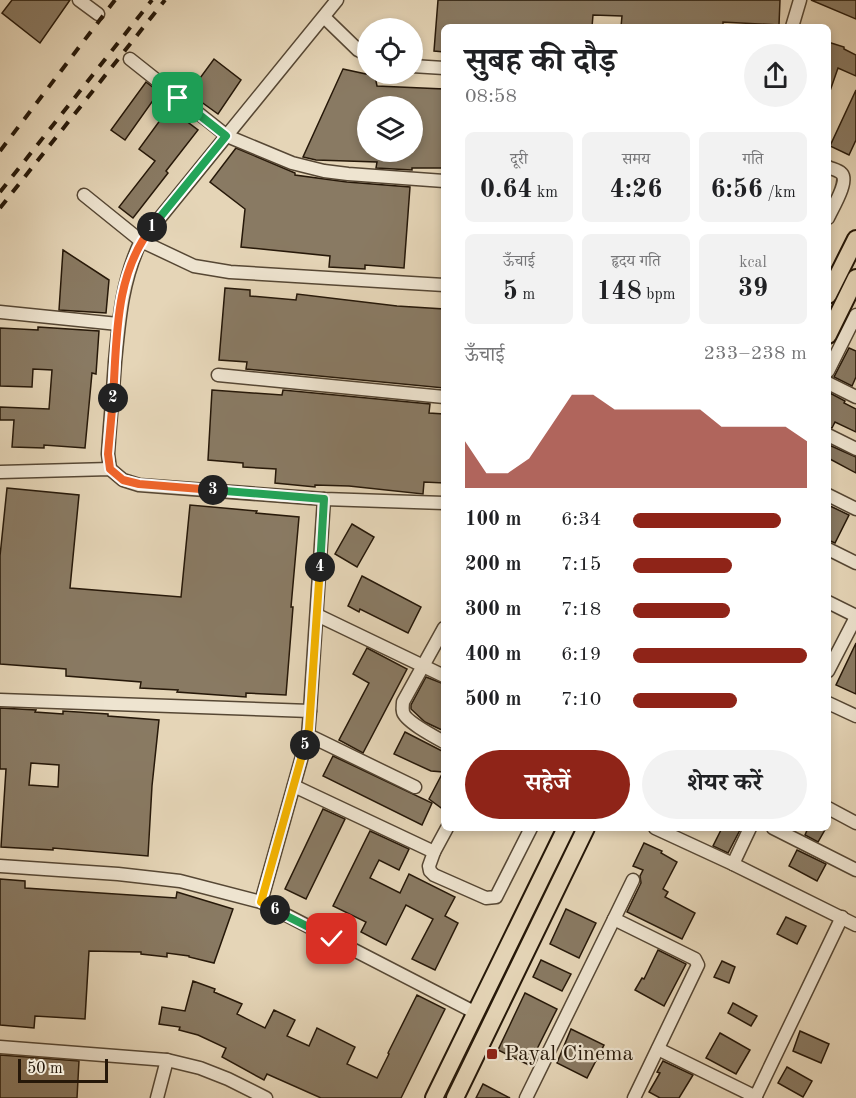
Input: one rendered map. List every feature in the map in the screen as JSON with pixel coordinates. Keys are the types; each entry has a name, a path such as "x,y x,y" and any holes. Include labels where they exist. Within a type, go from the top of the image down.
{"main road":[{"path":"831,290 856,239"},
{"path":"843,339 856,278"},
{"path":"434,1098 565,831"},
{"path":"455,1098 585,831"}],"street":[{"path":"79,0 98,14"},
{"path":"110,469 108,454 118,324 131,261 141,241 337,0"},
{"path":"793,24 800,0"},
{"path":"324,17 357,49"},
{"path":"129,59 226,136 292,163 317,170 348,174 441,181"},
{"path":"423,67 441,68"},
{"path":"831,168 842,174 844,178 844,184 831,212"},
{"path":"84,195 141,241 194,266 230,272 441,285"},
{"path":"0,312 118,324"},
{"path":"831,365 856,315"},
{"path":"218,375 441,397"},
{"path":"831,384 856,397"},
{"path":"831,436 856,449"},
{"path":"0,472 110,469 123,480 139,484 324,499 441,504"},
{"path":"831,496 856,509"},
{"path":"261,902 308,735 324,499"},
{"path":"831,550 856,563"},
{"path":"831,604 856,616 831,665"},
{"path":"317,615 441,674"},
{"path":"441,633 404,702 403,715 441,740"},
{"path":"0,700 310,711"},
{"path":"831,704 856,716"},
{"path":"308,735 415,788"},
{"path":"294,786 434,852"},
{"path":"831,810 856,823"},
{"path":"445,831 434,852 429,868 434,875 486,898 496,897 529,831"},
{"path":"662,831 856,925"},
{"path":"733,864 749,831"},
{"path":"779,831 856,870"},
{"path":"0,866 118,874 180,881 261,902 476,1013"},
{"path":"526,1098 633,880"},
{"path":"658,1049 756,1097 842,917"},
{"path":"614,919 695,959 698,969 634,1098"},
{"path":"0,1047 167,1060 200,1068 266,1098"},
{"path":"157,1098 167,1060"}],"building":[{"path":"12,0 70,0 40,43 2,13"},
{"path":"438,0 780,0 779,24 723,22 723,24 621,24 622,16 593,15 592,24 441,24 441,52 434,51"},
{"path":"811,0 856,0 856,19"},
{"path":"831,43 844,47 856,55 856,76 838,68 831,88"},
{"path":"214,59 241,80 218,114 189,93"},
{"path":"343,69 357,72 357,84 441,89 441,168 412,168 412,170 376,168 377,162 423,162 423,96 357,96 357,161 316,160 303,157"},
{"path":"146,82 159,92 125,140 111,130"},
{"path":"856,90 856,140 849,155 831,146"},
{"path":"169,108 198,130 133,218 119,207 155,161 139,149"},
{"path":"236,148 295,173 295,175 410,187 404,268 365,265 365,269 329,267 330,256 241,247 245,209 210,182"},
{"path":"63,250 109,280 106,313 59,310"},
{"path":"225,288 250,290 250,296 296,300 297,294 441,309 441,388 246,369 247,362 219,360"},
{"path":"38,327 99,331 96,374 92,373 85,448 44,445 44,448 12,447 14,420 0,420 0,407 49,409 52,370 33,369 32,387 0,386 0,328 38,330"},
{"path":"849,348 856,351 856,377 852,386 834,377"},
{"path":"212,390 282,395 283,390 430,404 429,413 441,414 441,483 424,482 423,494 349,486 315,485 315,487 275,483 276,469 243,467 243,463 208,460"},
{"path":"831,394 856,409 856,432 835,422 832,428"},
{"path":"831,446 856,457 856,473 831,460"},
{"path":"7,488 79,495 70,588 181,597 190,505 299,517 286,695 246,693 246,697 140,688 141,682 66,676 66,669 0,664 0,556"},
{"path":"831,506 849,515 835,543 831,541"},
{"path":"352,524 374,537 357,567 335,554"},
{"path":"362,576 421,607 408,633 360,609 359,612 348,606"},
{"path":"856,643 856,694 836,685"},
{"path":"367,648 407,669 363,753 339,740 369,683 353,674"},
{"path":"426,677 441,683 441,730 425,722 411,709"},
{"path":"0,708 63,714 63,711 108,714 108,716 159,720 148,856 53,848 53,850 1,847 6,769 0,769","holes":["31,763 59,765 58,787 29,785"]},
{"path":"405,732 441,750 441,772 431,771 394,754"},
{"path":"333,756 432,803 422,825 323,776"},
{"path":"441,776 441,808 429,799"},
{"path":"323,809 345,819 306,899 285,889"},
{"path":"370,831 409,849 399,870 379,860 370,878 400,893 409,874 455,897 445,916 458,923 435,970 412,959 433,919 406,905 386,945 361,932 366,922 333,906"},
{"path":"720,831 739,831 728,853 713,846"},
{"path":"807,831 824,831 818,842 805,835"},
{"path":"644,843 662,851 661,853 677,862 663,889 668,892 665,897 695,913 682,939 627,912 641,883 640,876 643,870 633,866"},
{"path":"797,850 826,864 817,881 789,866"},
{"path":"0,879 25,881 25,888 176,898 177,892 233,909 214,963 167,953 167,957 141,954 141,952 89,951 85,1019 35,1016 34,1028 0,1025"},
{"path":"566,909 596,923 579,958 550,944"},
{"path":"786,917 806,926 797,944 777,934"},
{"path":"658,950 686,964 664,1006 635,990 642,978 644,979"},
{"path":"541,960 571,974 562,991 533,977"},
{"path":"722,961 735,967 729,983 714,977"},
{"path":"193,981 215,989 214,992 242,1004 237,1014 265,1028 274,1010 295,1020 287,1036 309,1046 317,1028 355,1047 347,1064 377,1078 417,995 445,1009 401,1098 321,1098 267,1074 264,1080 222,1057 226,1048 198,1035 179,1030 180,1027 159,1024 162,1007 185,1011"},
{"path":"525,993 557,1009 529,1065 498,1050"},
{"path":"733,1003 757,1016 751,1026 728,1013"},
{"path":"571,1029 604,1045 587,1078 557,1063"},
{"path":"800,1031 829,1044 821,1063 793,1051"},
{"path":"720,1033 750,1050 736,1074 706,1058"},
{"path":"0,1055 79,1061 77,1098 0,1098"},
{"path":"663,1061 693,1075 679,1098 660,1098 649,1092 660,1073 657,1072"},
{"path":"787,1067 812,1081 803,1097 778,1083"},
{"path":"483,1084 510,1098 476,1098"}],"railway":[{"path":"0,151 115,0"},
{"path":"0,192 152,0"},
{"path":"0,208 165,0"}],"place":[{"name":"Payal Cinema","path":"492,1054"}],"route":[{"path":"178,98 226,136 141,241 131,261 118,324 108,454 110,469 123,480 139,484 324,499 309,729 261,902 332,939"}]}
